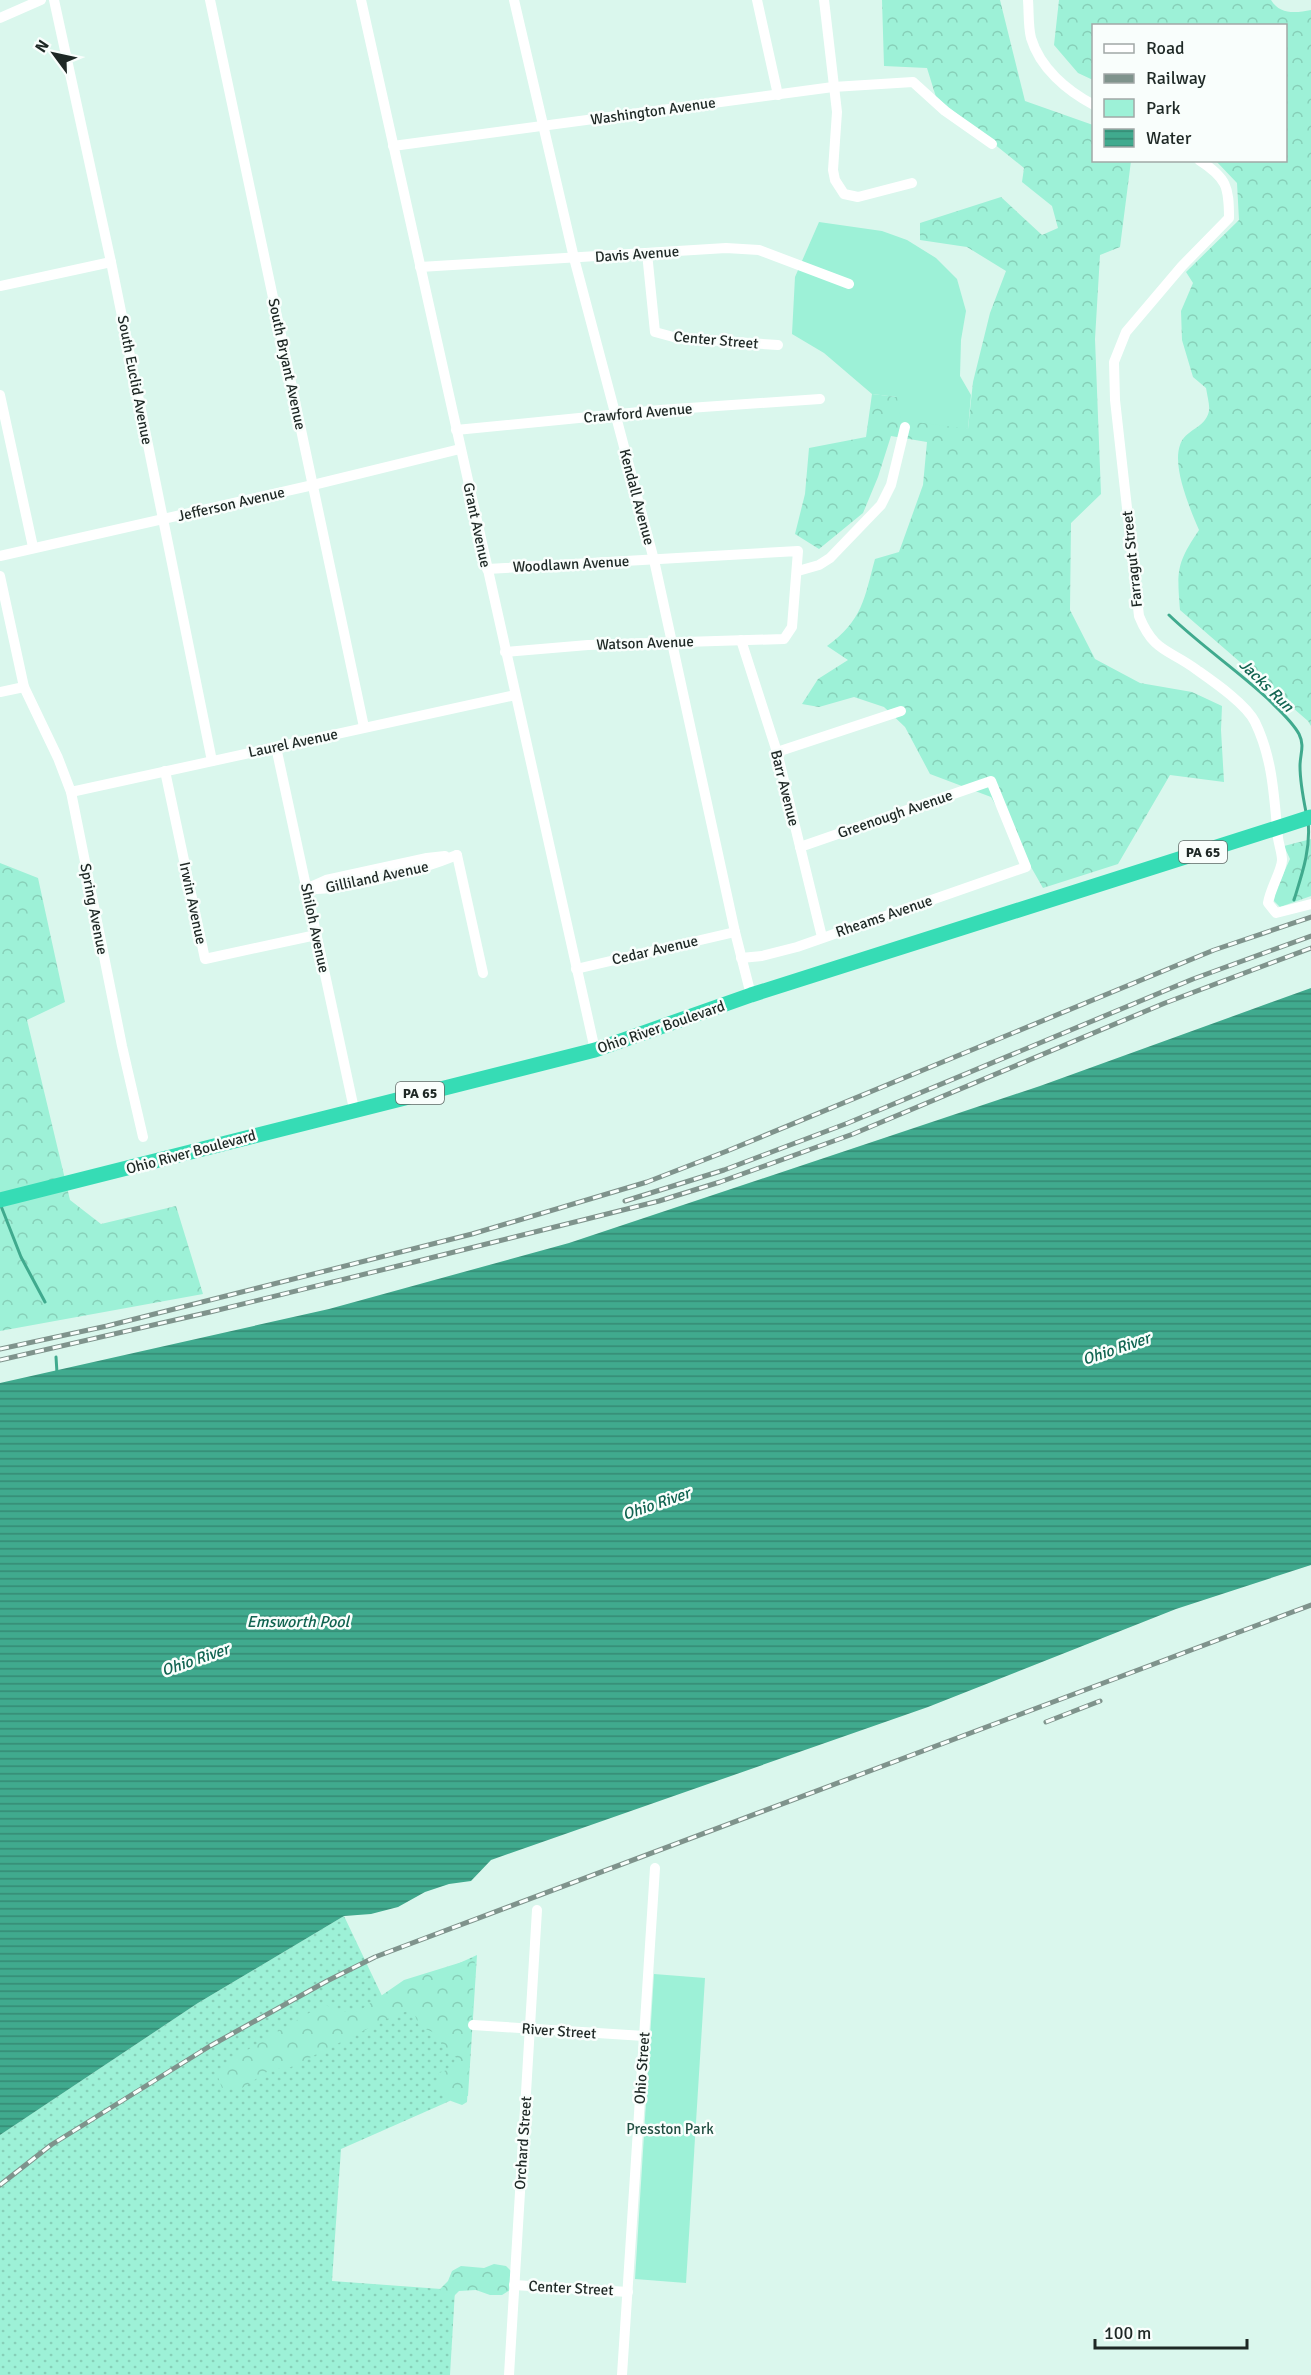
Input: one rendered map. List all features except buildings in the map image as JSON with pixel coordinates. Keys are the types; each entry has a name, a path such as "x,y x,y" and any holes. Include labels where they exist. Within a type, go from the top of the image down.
{"highway":[{"name":"Ohio River Boulevard","path":"0,1200 595,1050 751,995 1311,817"}],"street":[{"path":"0,18 20,4 41,0"},
{"name":"South Euclid Avenue","path":"54,0 111,262 212,760"},
{"name":"South Bryant Avenue","path":"210,0 364,728"},
{"name":"Grant Avenue","path":"361,0 595,1050"},
{"name":"Kendall Avenue","path":"514,0 574,258 654,560 670,642 751,995"},
{"path":"757,0 778,95"},
{"path":"824,0 837,112 833,170 835,180 844,194 858,197 912,183"},
{"path":"1028,0 1031,38 1045,67 1076,95 1092,104"},
{"name":"Washington Avenue","path":"393,146 833,87 913,82 945,111 992,144"},
{"name":"Farragut Street","path":"1201,162 1214,171 1229,190 1229,218 1182,266 1126,332 1114,362 1115,400 1138,616 1146,634 1158,647 1193,666 1225,690 1254,720 1273,775 1282,862 1269,891 1268,903 1276,912 1311,904"},
{"name":"Davis Avenue","path":"420,267 726,248 759,249 849,284"},
{"name":"Center Street","path":"646,253 655,332 677,338 778,345"},
{"path":"0,286 111,262"},
{"path":"0,395 33,547"},
{"name":"Crawford Avenue","path":"456,430 615,414 820,399"},
{"path":"798,571 819,565 830,558 881,505 891,485 905,427"},
{"name":"Jefferson Avenue","path":"0,556 460,449"},
{"name":"Woodlawn Avenue","path":"487,569 798,551 798,571"},
{"name":"Watson Avenue","path":"506,652 588,645 784,639 792,627 798,571"},
{"name":"Spring Avenue","path":"0,576 24,687 58,758 70,792 122,1046 144,1137"},
{"name":"Barr Avenue","path":"741,640 777,752 822,938"},
{"path":"0,692 24,687"},
{"name":"Laurel Avenue","path":"70,792 515,694"},
{"path":"777,752 901,711"},
{"name":"Shiloh Avenue","path":"276,747 354,1110"},
{"name":"Irwin Avenue","path":"165,771 205,959 316,935"},
{"name":"Greenough Avenue","path":"800,847 991,781 1026,867"},
{"name":"Gilliland Avenue","path":"306,889 326,880 348,875 427,858 457,855 483,973"},
{"name":"Rheams Avenue","path":"741,957 762,956 797,947 1026,867"},
{"name":"Cedar Avenue","path":"576,969 735,932"},
{"name":"Ohio Street","path":"622,2375 655,1868"},
{"name":"Orchard Street","path":"508,2375 537,1910"},
{"name":"River Street","path":"473,2025 644,2036"},
{"name":"Center Street","path":"514,2285 628,2292"}],"green space":[{"path":"882,0 1000,0 1025,101 1092,125 1092,162 1131,162 1120,247 1100,255 1095,339 1101,494 1071,523 1070,610 1095,659 1140,683 1192,692 1222,706 1224,782 1170,775 1118,864 1043,888 991,797 930,774 905,727 884,707 854,697 819,707 802,704 818,679 848,660 827,646 855,618 875,559 899,552 923,485 927,442 891,436 863,513 819,549 795,534 805,494 809,448 866,437 872,394 897,397 968,429 973,382 990,313 1006,271 967,247 920,240 920,223 1001,197 1042,235 1058,228 1052,206 1022,182 1024,168 936,97 927,68 884,66"},
{"path":"1059,0 1271,0 1284,11 1311,10 1311,726 1180,610 1178,586 1182,560 1199,530 1183,488 1178,454 1186,435 1203,422 1209,411 1206,388 1193,377 1182,340 1181,311 1193,283 1186,272 1239,220 1237,183 1217,162 1287,162 1287,24 1092,24 1092,80 1078,73 1054,45"},
{"path":"819,222 882,231 907,240 936,258 957,279 966,311 961,340 960,376 971,395 968,429 901,420 897,397 872,394 824,353 792,334 795,277"},
{"path":"1311,839 1311,896 1280,907 1274,901 1275,892 1290,859 1284,846"},
{"path":"0,863 38,878 65,1002 27,1020 70,1200 101,1224 176,1206 203,1294 0,1331"},
{"path":"344,1916 383,1998 477,1955 468,2096 461,2096 341,2149 332,2281 455,2290 450,2375 0,2375 0,2135 198,2003"},
{"path":"475,1958 467,2102 462,2105 451,2101 438,2086 439,2073 452,2068 456,2057 444,2050 437,2034 419,2026 413,2010 397,2014 287,2069 273,2068 242,2088 222,2088 218,2077 229,2061 324,2004 339,2012 359,2011 404,1980"},
{"name":"Presston Park","path":"654,1974 705,1978 686,2283 635,2279"},
{"path":"494,2264 506,2266 514,2274 513,2288 502,2295 490,2295 476,2290 459,2291 451,2299 443,2296 440,2289 448,2281 452,2271 461,2266 484,2268"}],"water":[{"name":"Emsworth Pool","path":"1311,988 1311,1565 1176,1609 928,1707 491,1860 471,1881 449,1884 425,1892 398,1907 371,1914 344,1916 198,2003 0,2135 0,1383 329,1309 569,1243 1040,1086"}],"waterway":[{"name":"Jacks Run","path":"1169,615 1256,688 1296,729 1302,742 1300,772 1306,812"},
{"name":"Jacks Run","path":"1294,900 1307,851 1308,821"},
{"path":"1,1206 21,1257 45,1302"},
{"path":"56,1357 57,1373"}],"railway":[{"path":"0,1349 107,1326 472,1234 647,1182 1214,950 1311,917"},
{"path":"625,1201 724,1170 848,1123 1193,979 1311,936"},
{"path":"0,1360 406,1264 659,1201 720,1182 853,1134 1165,1003 1311,948"},
{"path":"0,2185 51,2145 210,2046 375,1957 1311,1605"},
{"path":"1046,1722 1100,1701"}],"water label":[{"name":"Ohio River","path":"1116,1348"},
{"name":"Ohio River","path":"656,1503"},
{"name":"Ohio River","path":"195,1659"}]}
